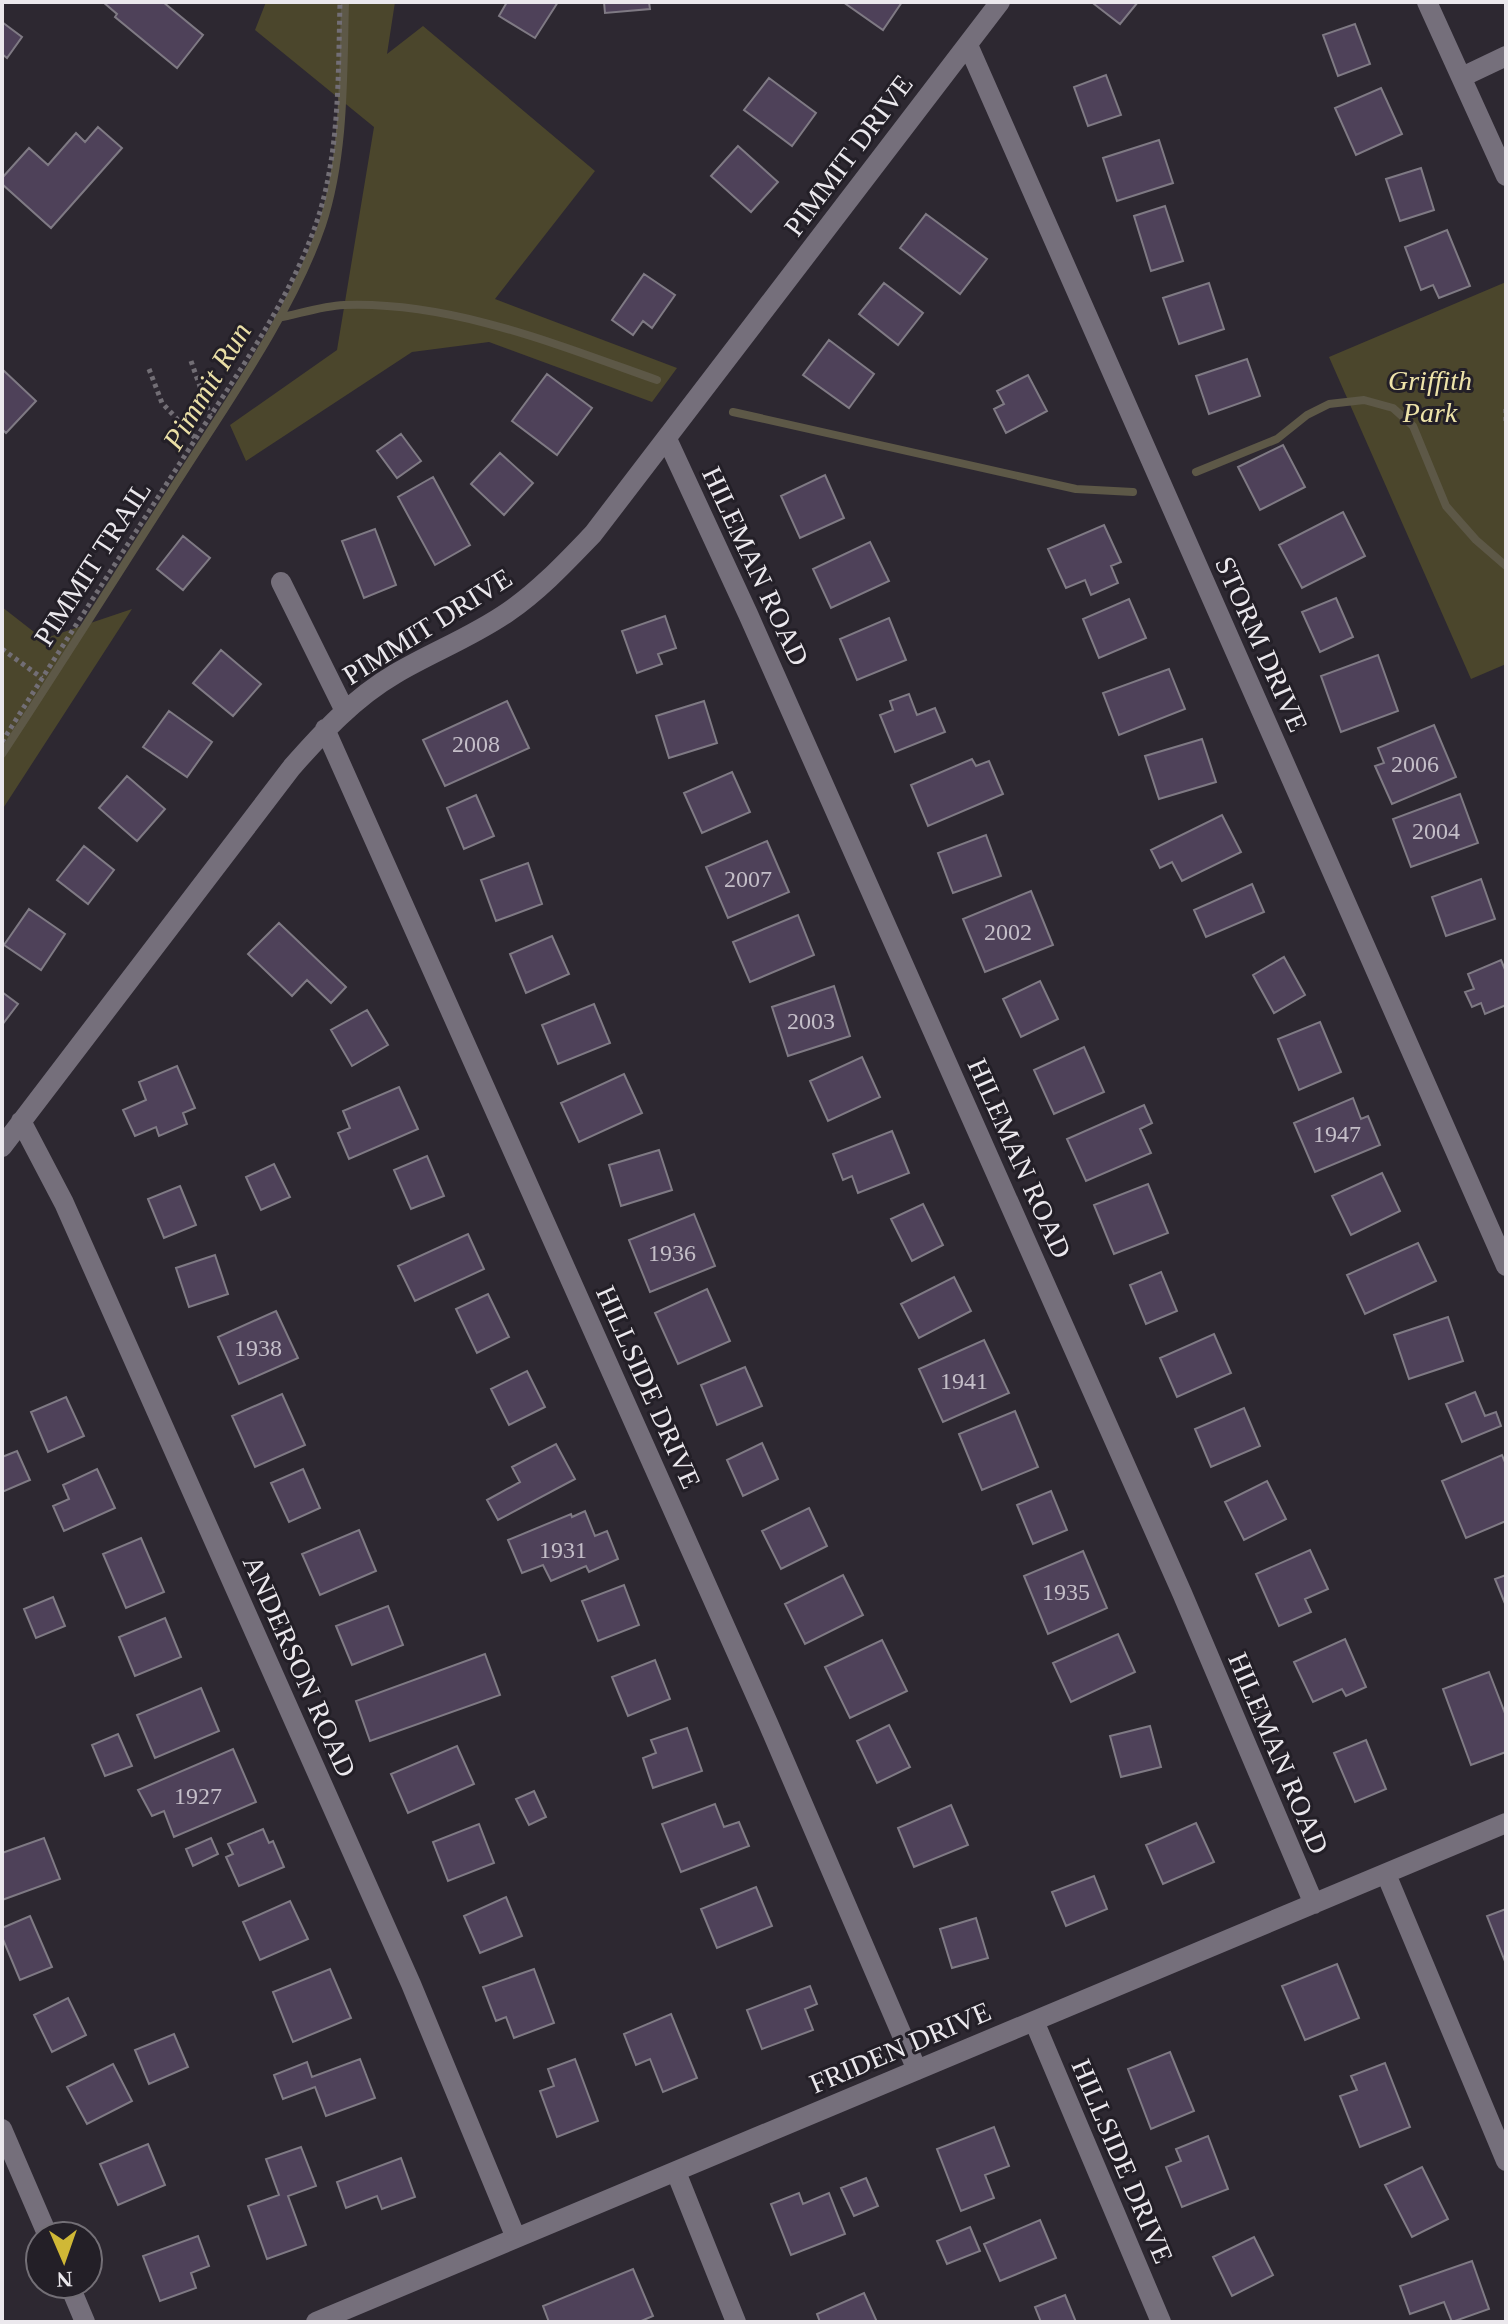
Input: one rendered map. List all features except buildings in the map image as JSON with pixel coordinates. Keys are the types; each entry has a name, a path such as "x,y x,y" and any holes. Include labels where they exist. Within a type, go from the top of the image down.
{"street":[{"name":"PIMMIT DRIVE","path":"2,1147 292,767 325,729 395,674 462,640 508,612 550,579 593,534 1000,2"},
{"path":"1427,2 1506,176"},
{"name":"STORM DRIVE","path":"968,45 1506,1266"},
{"path":"1462,77 1506,56"},
{"name":"HILEMAN ROAD","path":"667,439 755,629 1175,1579 1314,1904"},
{"path":"281,582 345,711"},
{"name":"HILLSIDE DRIVE","path":"325,729 768,1723 917,2070"},
{"name":"ANDERSON ROAD","path":"21,1121 64,1203 411,1984 516,2238"},
{"name":"FRIDEN DRIVE","path":"316,2322 1506,1823"},
{"path":"1386,1874 1506,2161"},
{"name":"HILLSIDE DRIVE","path":"1034,2021 1161,2322"},
{"path":"2,2129 41,2220"},
{"path":"676,2172 736,2322"},
{"path":"76,2300 85,2322"}],"path":[{"name":"PIMMIT TRAIL","path":"2,742 196,439 273,316 294,276 316,224 324,191 336,117 340,2"},
{"path":"191,361 210,416"},
{"path":"149,369 162,403 196,439"},
{"path":"1506,409 1506,421"},
{"path":"2,649 42,678"}],"green space":[{"path":"266,2 395,2 387,54 423,26 595,171 495,299 677,368 652,402 489,342 412,352 246,461 230,425 337,350 374,127 255,30"},
{"name":"Griffith Park","path":"1506,282 1506,664 1471,679 1329,357"},
{"path":"2,607 43,639 132,609 2,810"}],"waterway":[{"name":"Pimmit Run","path":"2,754 242,381 296,287 322,225 335,171 343,86 345,2"},
{"path":"278,318 344,305 424,310 504,328 657,380"},
{"path":"1196,472 1277,439 1307,415 1329,404 1364,400 1393,408 1413,426 1446,506 1476,540 1506,566"},
{"path":"733,412 1076,489 1133,492"}]}
